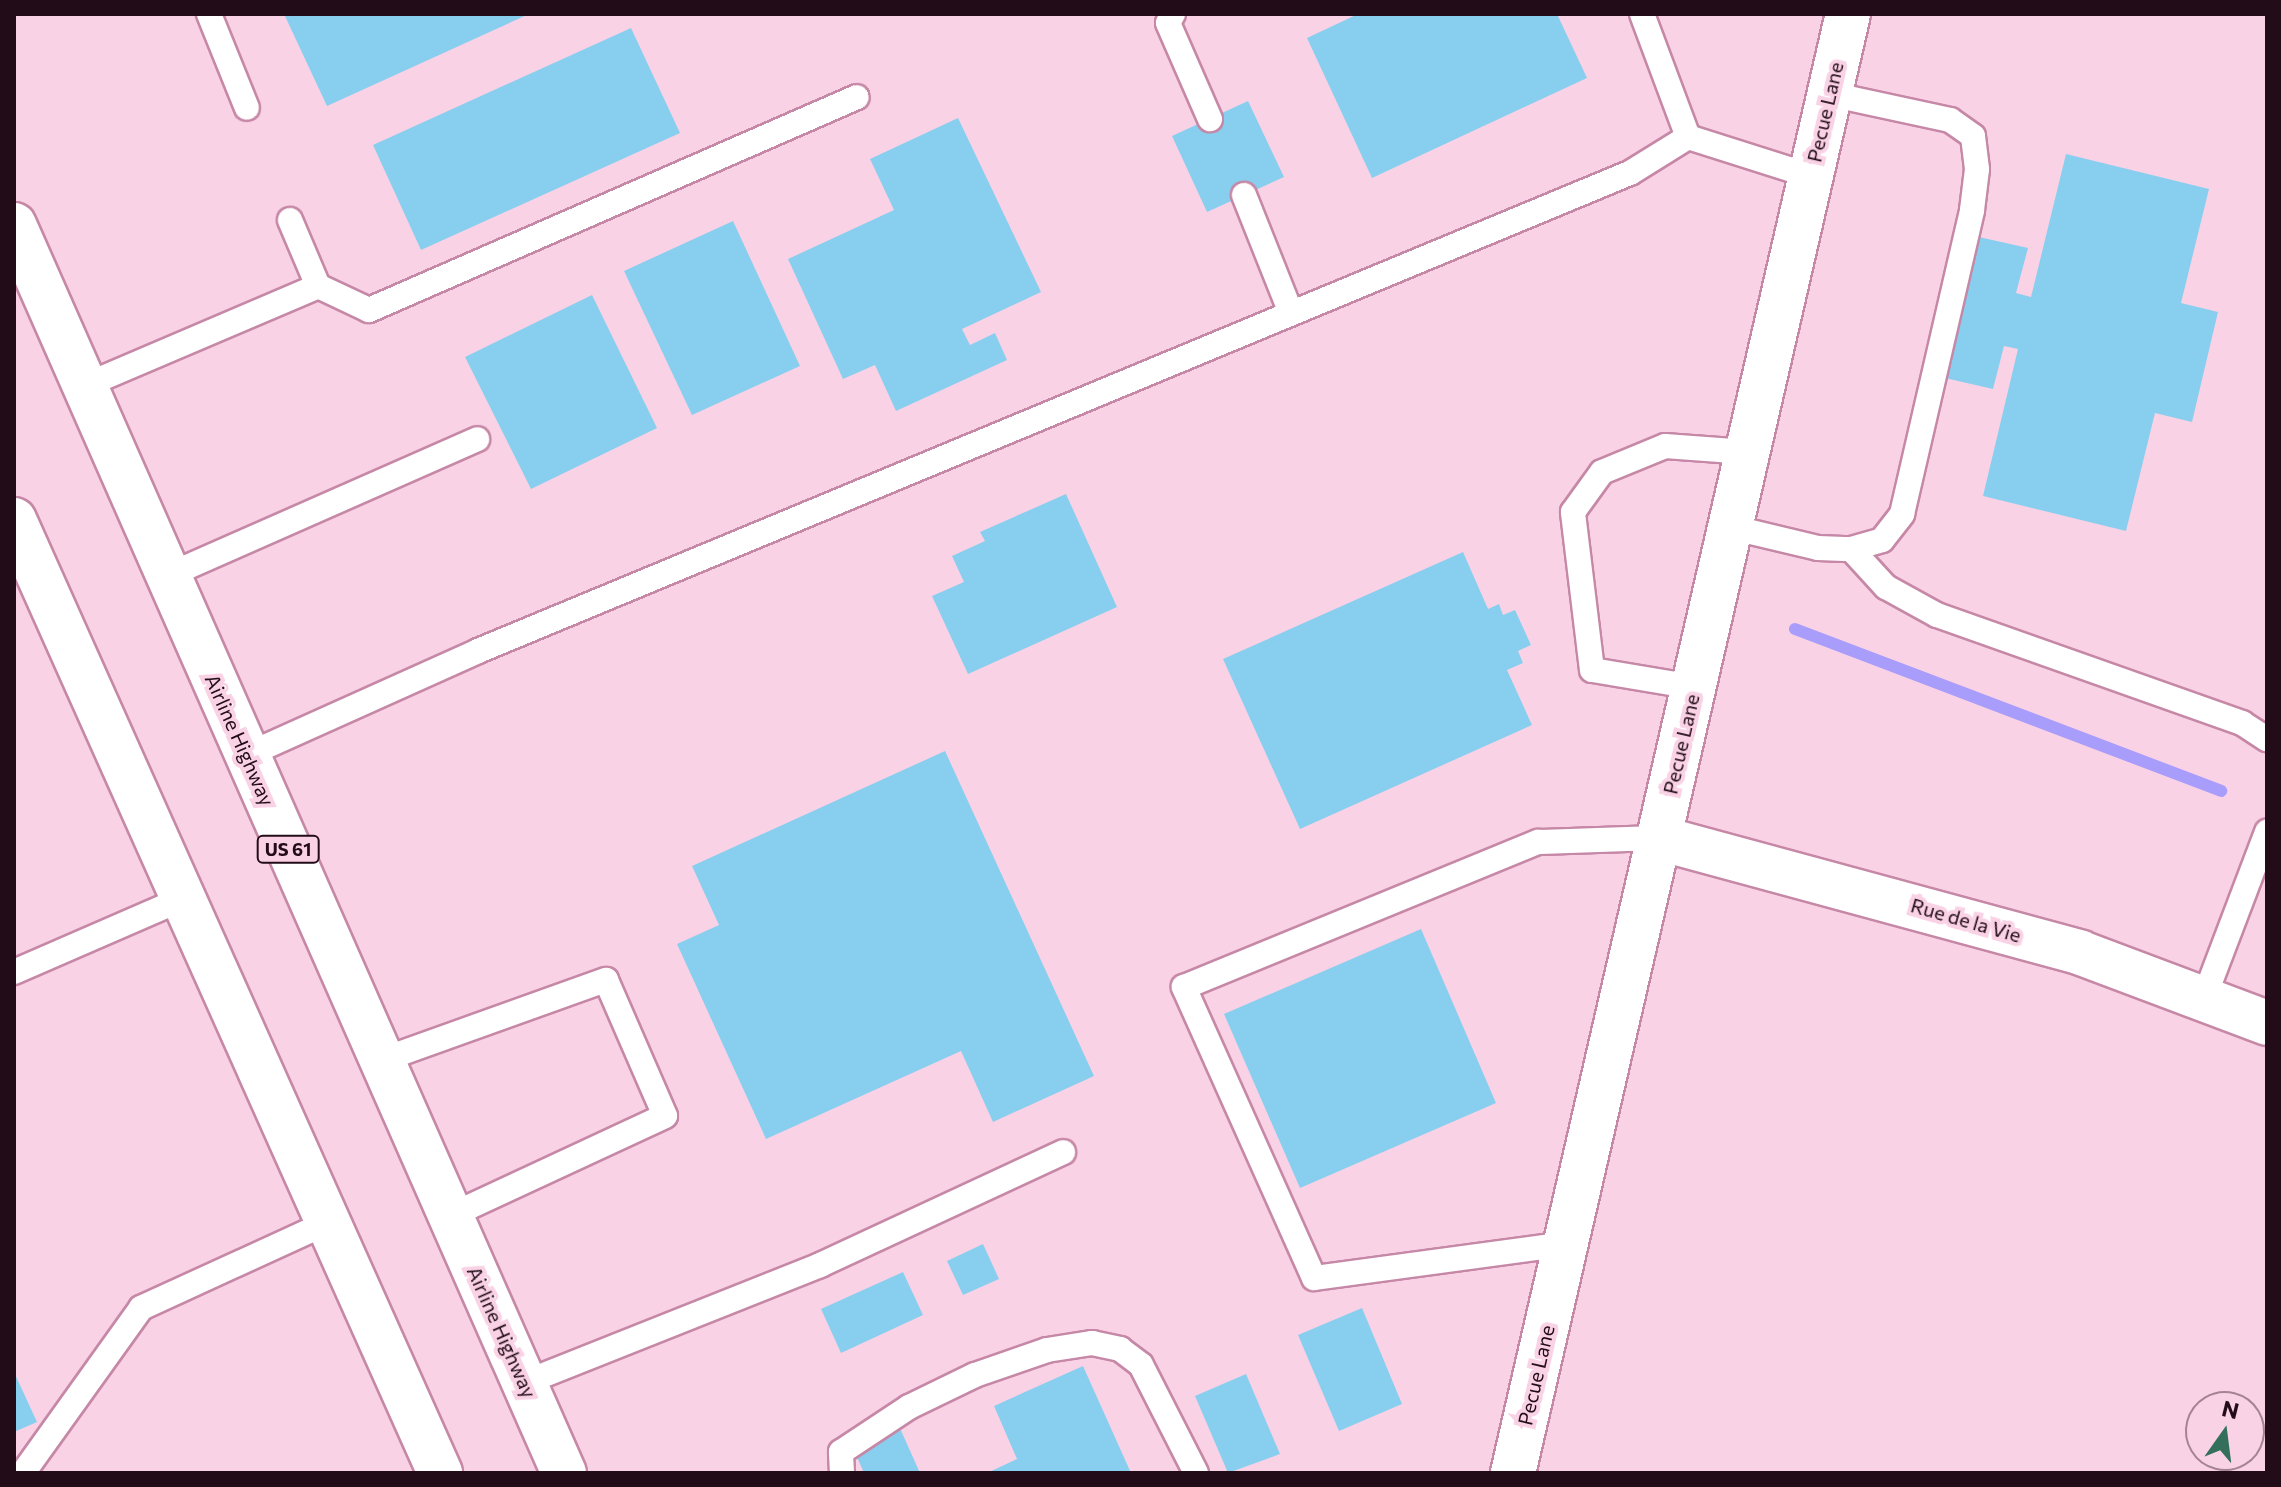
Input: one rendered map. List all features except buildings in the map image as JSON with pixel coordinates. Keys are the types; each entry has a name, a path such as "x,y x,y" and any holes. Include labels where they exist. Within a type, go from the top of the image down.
{"main road":[{"name":"Pecue Lane","path":"1513,1473 1848,14"},
{"name":"Airline Highway","path":"18,245 84,386 564,1473"},
{"path":"15,523 440,1473"},
{"name":"Rue de la Vie","path":"1659,838 1972,920 2204,998 2267,1023"}],"lane":[{"path":"209,14 247,108"},
{"path":"1173,14 1168,23 1210,119"},
{"path":"1642,14 1688,137"},
{"path":"1730,527 1818,548 1851,549 1882,540 1902,514 1972,210 1977,169 1973,136 1950,120 1830,94"},
{"path":"290,220 318,286 369,310 857,97"},
{"path":"247,755 478,651 1630,173 1688,137 1811,176"},
{"path":"1244,195 1291,313"},
{"path":"84,386 318,286"},
{"path":"167,576 477,439"},
{"path":"1694,687 1592,670 1573,512 1602,472 1665,446 1747,452"},
{"path":"1851,549 1886,587 1937,615 2242,723 2267,739"},
{"path":"2204,998 2267,832"},
{"path":"1566,1244 1314,1278 1184,987 1538,842 1659,838"},
{"path":"14,972 182,899"},
{"path":"382,1060 606,980 665,1116 450,1216"},
{"path":"524,1383 820,1265 1063,1152"},
{"path":"23,1473 141,1308 327,1223"},
{"path":"842,1473 841,1452 909,1407 975,1375 1047,1350 1092,1343 1120,1349 1141,1365 1196,1473"}],"waterway":[{"path":"1795,629 2221,791"}]}
